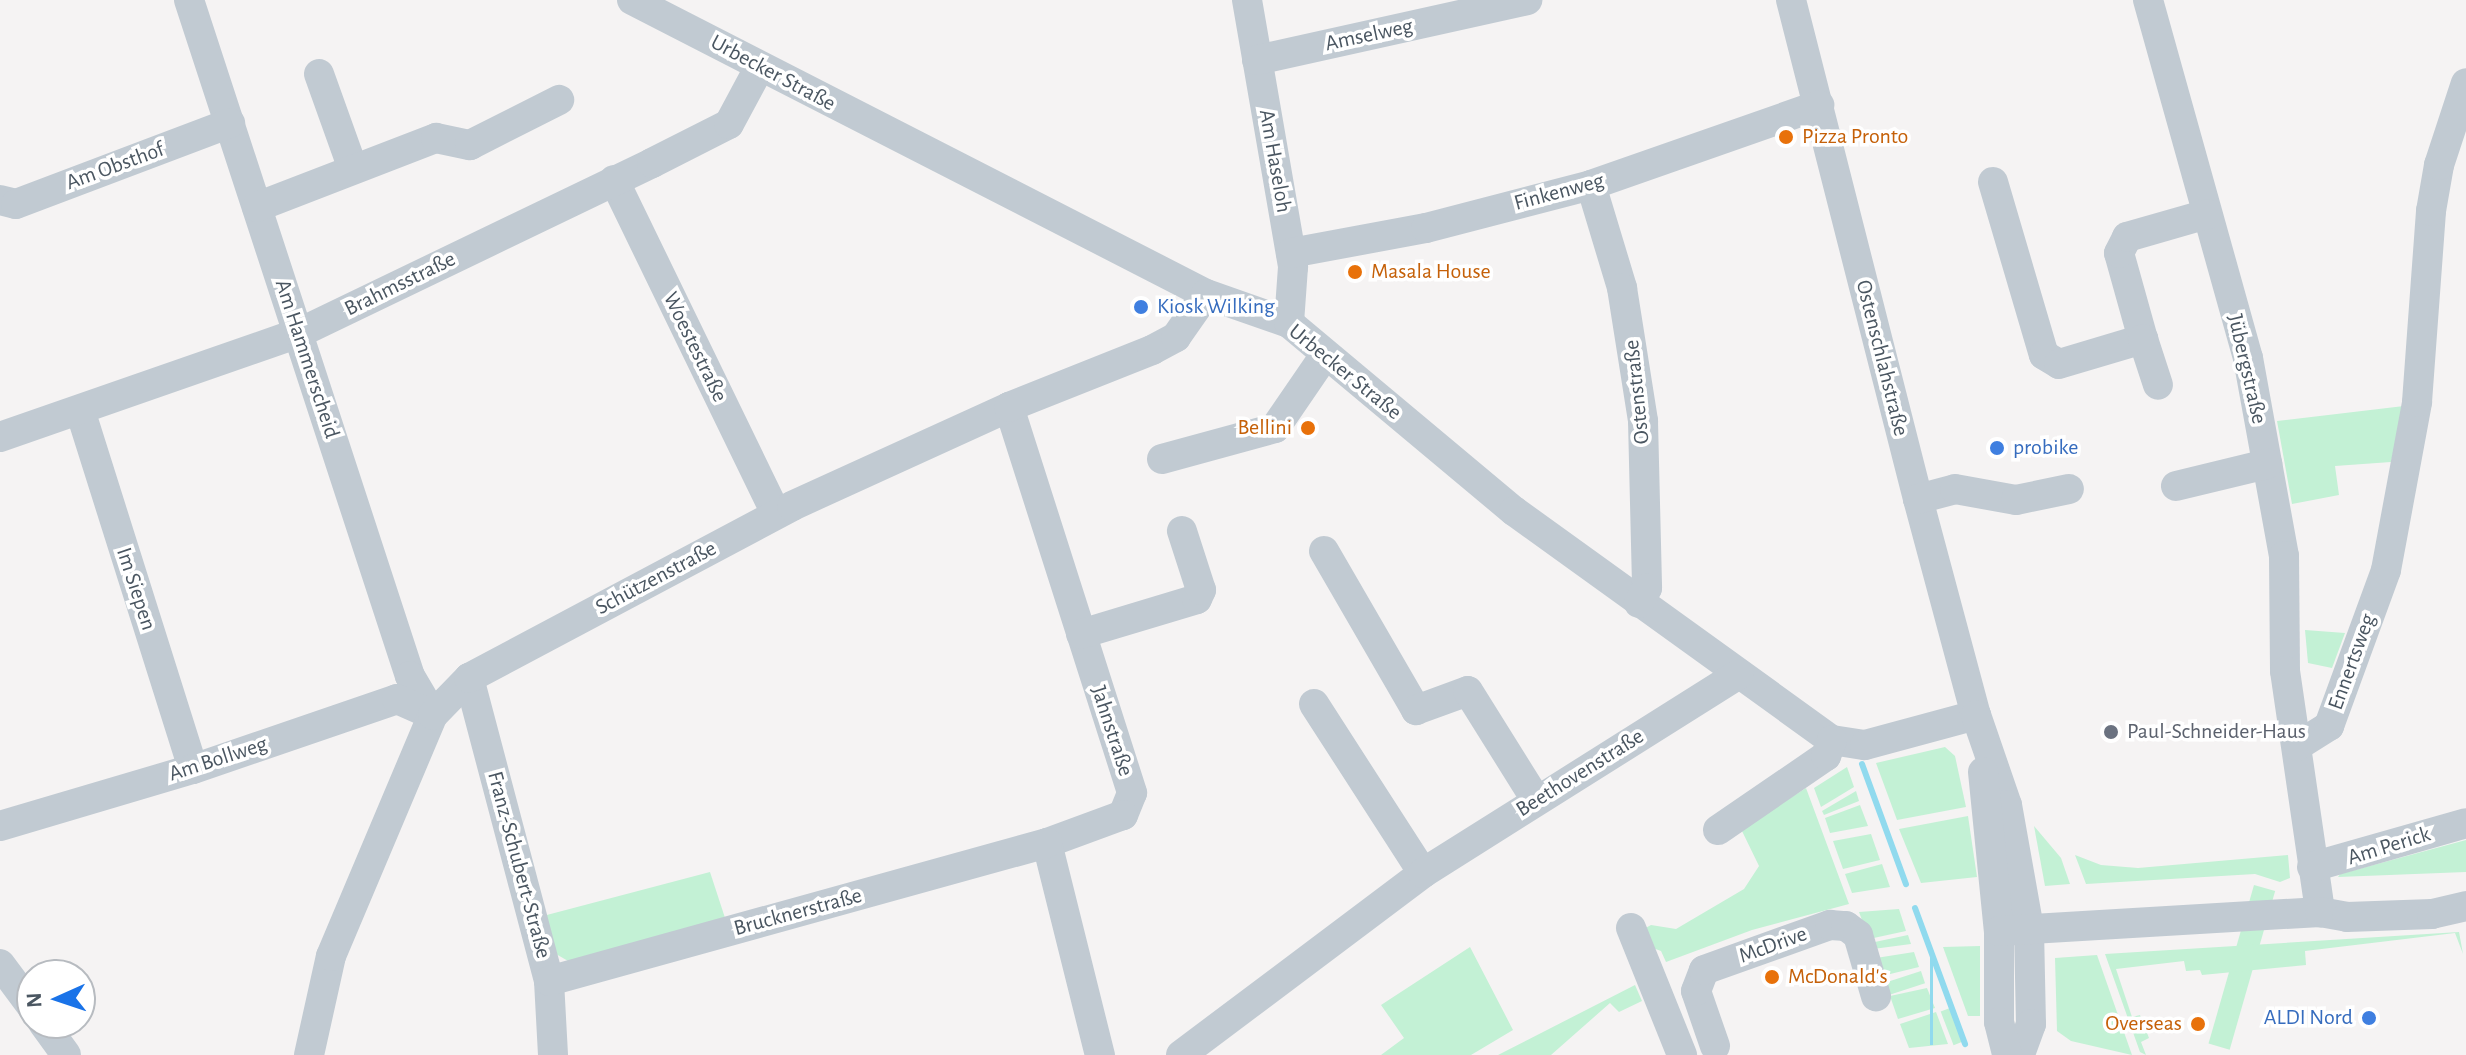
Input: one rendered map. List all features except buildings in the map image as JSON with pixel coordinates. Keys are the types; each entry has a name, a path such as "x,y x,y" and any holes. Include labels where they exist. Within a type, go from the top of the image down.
{"street":[{"name":"Am Hammerscheid","path":"189,0 410,676 433,715"},
{"name":"Urbecker Straße","path":"632,0 759,68 1206,294 1289,323 1514,511 1832,740"},
{"name":"Am Haseloh","path":"1247,0 1291,253 1294,304 1289,323"},
{"name":"Amselweg","path":"1257,60 1472,6 1527,0"},
{"name":"Ostenschlahstraße","path":"1791,0 1918,499 1976,715 2007,805 2029,929 2031,1024 2020,1055"},
{"name":"Jübergstraße","path":"2148,0 2248,358 2284,556 2285,671 2297,746"},
{"name":"Brahmsstraße","path":"0,437 299,333 614,180 729,124 759,68"},
{"path":"319,74 353,169"},
{"name":"Ennertsweg","path":"2297,746 2329,726 2386,570 2417,402 2431,211 2439,165 2466,83"},
{"path":"257,207 436,138 470,145 559,100"},
{"name":"Finkenweg","path":"1291,253 1426,228 1591,185 1819,105"},
{"name":"Am Obsthof","path":"0,200 16,204 230,123"},
{"name":"Woestestraße","path":"614,180 776,514"},
{"path":"1993,182 2044,355 2059,364 2143,339"},
{"name":"Ostenstraße","path":"1591,185 1622,288 1643,421 1647,588 1639,603"},
{"path":"2158,385 2119,253 2127,237 2207,214"},
{"name":"Schützenstraße","path":"309,1055 331,956 433,715 469,678 776,514 1009,407 1176,337 1206,294"},
{"path":"1162,459 1275,428 1325,355"},
{"name":"Jahnstraße","path":"1009,407 1132,793 1123,815 1047,843"},
{"name":"Im Siepen","path":"80,410 193,769"},
{"path":"2176,486 2267,464"},
{"path":"1918,499 1955,489 2016,500 2069,489"},
{"path":"1081,634 1197,599 1201,590 1182,531"},
{"path":"1324,551 1416,710 1468,691 1536,800"},
{"name":"Beethovenstraße","path":"1181,1055 1423,873 1739,674"},
{"name":"Franz-Schubert-Straße","path":"469,678 549,981 553,1055"},
{"name":"Am Bollweg","path":"0,826 193,769 397,699 433,715"},
{"path":"1314,704 1423,873"},
{"name":"Ostenschlahstraße","path":"1976,715 1999,931 1999,1022 2007,1055"},
{"path":"1718,830 1826,756 1832,740 1865,745 1976,715"},
{"path":"2297,746 2320,912"},
{"name":"Am Perick","path":"2312,867 2466,823"},
{"path":"1047,843 1100,1055"},
{"name":"Brucknerstraße","path":"549,981 1047,843"},
{"path":"1999,931 2320,912 2347,917 2417,914 2466,903"},
{"name":"McDrive","path":"1715,1046 1696,991 1704,970 1830,925 1846,926 1858,935 1876,996"},
{"path":"1637,939 1682,1055"},
{"path":"0,964 16,986"}],"green space":[{"path":"2404,406 2391,462 2335,466 2339,495 2292,504 2277,421"},
{"path":"2305,630 2345,633 2332,668 2308,663"},
{"path":"1945,747 1955,756 1966,807 1897,820 1876,763"},
{"path":"1847,767 1854,787 1821,807 1814,788"},
{"path":"1806,788 1849,904 1752,930 1666,962 1661,951 1650,947 1642,930 1651,925 1676,929 1744,889 1759,866 1741,829"},
{"path":"1856,791 1859,801 1824,815 1822,811"},
{"path":"1860,805 1868,826 1830,833 1825,818"},
{"path":"1968,816 1977,877 1921,883 1899,829"},
{"path":"2034,826 2061,858 2070,884 2045,886"},
{"path":"1871,834 1880,860 1843,869 1833,841"},
{"path":"2466,840 2466,872 2338,877 2340,874"},
{"path":"2075,855 2101,865 2138,868 2288,855 2290,878 2280,882 2255,874 2086,884"},
{"path":"1882,864 1890,887 1852,893 1845,874"},
{"path":"710,872 727,924 575,965 556,954 543,916"},
{"path":"2254,885 2275,891 2230,1050 2209,1044"},
{"path":"1899,909 1906,931 1869,939 1859,912"},
{"path":"2459,932 2463,954 2455,933 2305,951 2306,965 2202,975 2200,970 2186,971 2184,961 2116,969 2132,1017 2140,1015 2149,1038 2141,1042 2146,1055 2140,1052 2105,954"},
{"path":"1908,935 1911,944 1873,949 1870,943"},
{"path":"1980,946 1980,1016 1968,1016 1943,947"},
{"path":"1470,947 1513,1030 1471,1055 1381,1055 1404,1038 1381,1005"},
{"path":"1914,952 1919,967 1882,976 1876,958"},
{"path":"2097,955 2132,1055 2071,1041 2057,1031 2055,958"},
{"path":"1921,971 1925,983 1889,995 1885,983"},
{"path":"1635,985 1642,1001 1619,1012 1610,1003 1551,1055 1498,1055"},
{"path":"1927,988 1935,1008 1898,1019 1890,996"},
{"path":"1950,1008 1963,1042 1954,1045 1941,1012"},
{"path":"1936,1012 1948,1044 1909,1048 1900,1024"}],"water":[{"path":"1930,948 1933,948 1933,1045 1930,1045"}],"waterway":[{"path":"1862,764 1906,884"},
{"path":"1915,908 1965,1044"}],"place":[{"name":"Pizza Pronto","path":"1786,137"},
{"name":"Masala House","path":"1355,272"},
{"name":"Kiosk Wilking","path":"1141,307"},
{"name":"Bellini","path":"1308,428"},
{"name":"probike","path":"1997,448"},
{"name":"Paul-Schneider-Haus","path":"2111,732"},
{"name":"McDonald's","path":"1772,977"},
{"name":"ALDI Nord","path":"2369,1018"},
{"name":"Overseas","path":"2198,1024"}]}
